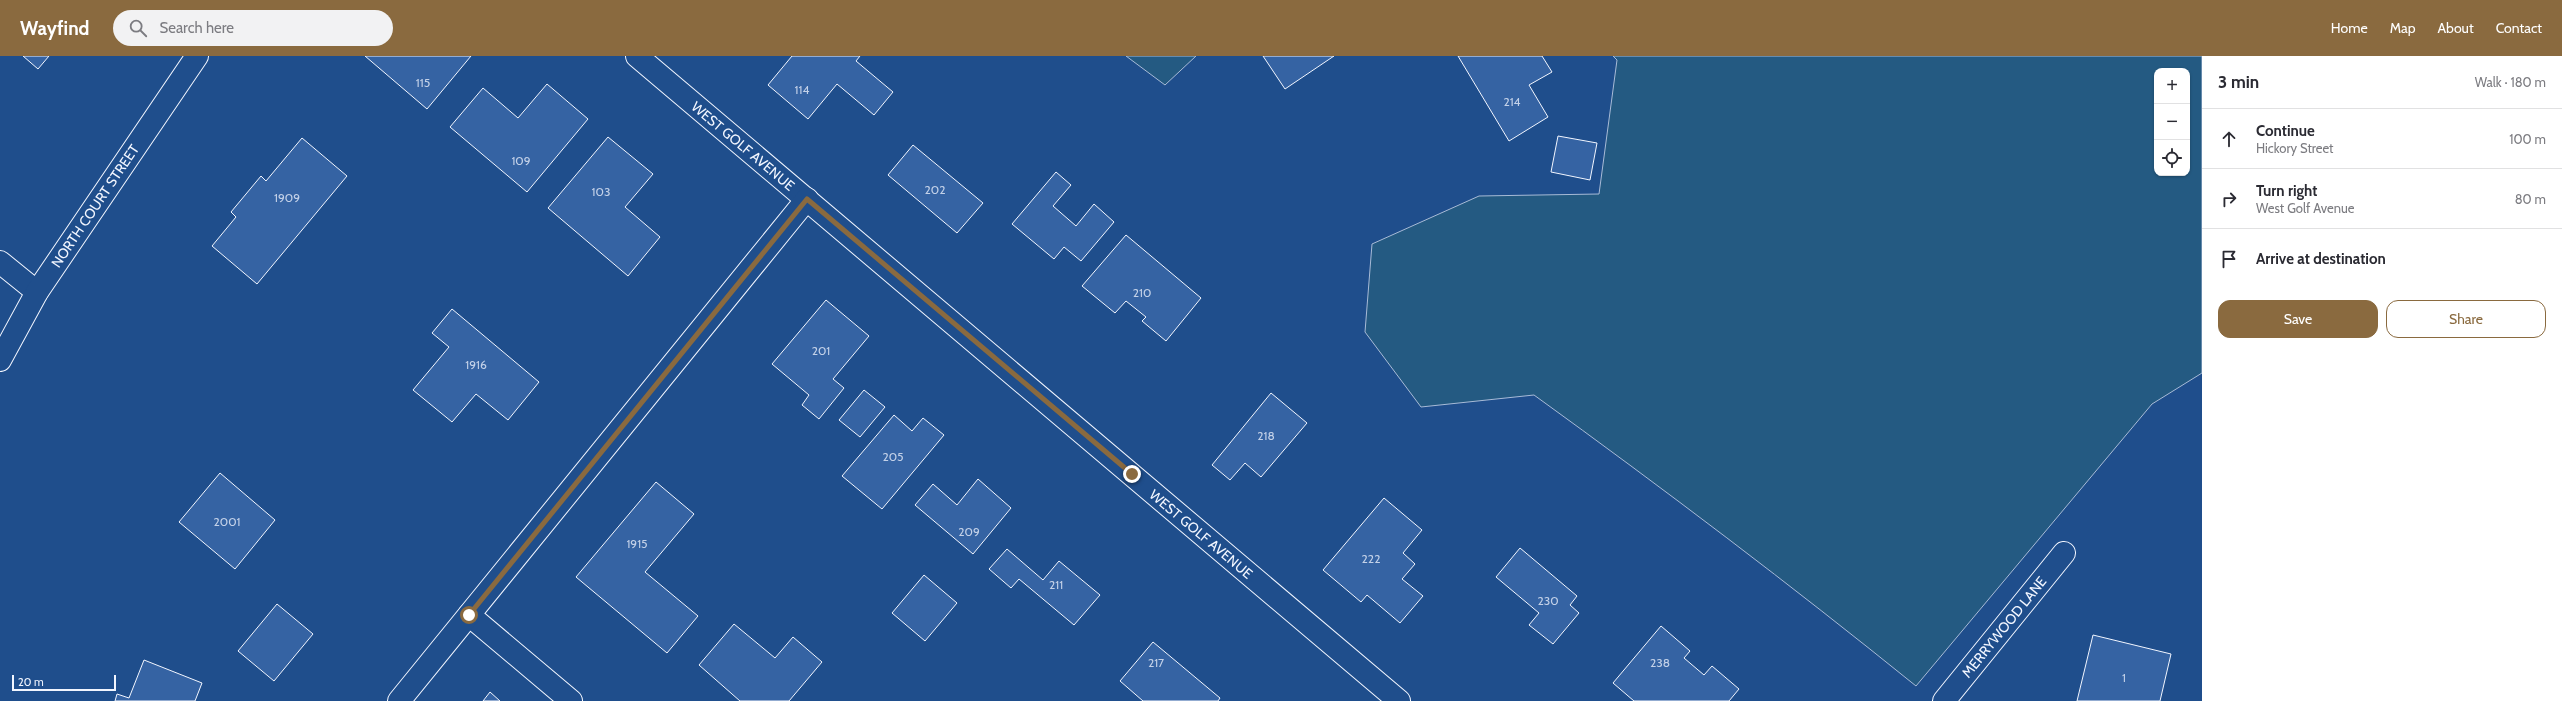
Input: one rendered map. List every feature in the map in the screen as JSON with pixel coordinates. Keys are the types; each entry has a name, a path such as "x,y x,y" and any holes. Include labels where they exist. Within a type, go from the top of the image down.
{"street":[{"name":"NORTH COURT STREET","path":"0,360 37,292 197,56"},
{"name":"WEST GOLF AVENUE","path":"638,56 1399,701"},
{"path":"399,701 807,199"},
{"path":"0,262 37,292"},
{"name":"MERRYWOOD LANE","path":"1944,701 2064,553"},
{"path":"469,615 571,701"}],"shaded area":[{"path":"1126,56 1196,56 1165,85"},
{"path":"1613,56 2202,56 2202,373 2152,404 1916,686 1727,538 1534,395 1421,407 1365,332 1372,244 1479,196 1599,194 1617,60"}],"building":[{"path":"23,56 49,56 38,69"},
{"path":"365,56 471,56 427,109"},
{"path":"792,56 860,56 856,61 893,92 874,115 837,84 808,119 768,85"},
{"path":"1263,56 1334,56 1285,89"},
{"path":"1458,56 1542,56 1552,72 1529,85 1548,117 1509,141"},
{"path":"547,84 588,119 527,192 450,127 483,88 518,118"},
{"path":"1558,136 1597,143 1590,180 1551,172"},
{"path":"608,137 653,174 625,207 660,237 628,276 548,208"},
{"path":"302,138 347,176 257,284 212,246 236,217 231,212 261,176 266,181"},
{"path":"913,145 983,203 957,233 888,175"},
{"path":"1056,172 1071,185 1053,206 1076,226 1094,204 1114,222 1081,261 1064,247 1054,259 1012,224"},
{"path":"1126,235 1201,298 1166,341 1142,321 1146,317 1126,301 1115,313 1082,286"},
{"path":"826,300 869,336 833,379 844,388 819,419 802,405 809,395 772,364"},
{"path":"452,309 539,382 508,420 476,394 452,422 413,390 449,347 432,333"},
{"path":"864,390 885,407 860,437 839,420"},
{"path":"1271,393 1307,423 1261,477 1245,463 1230,480 1212,465"},
{"path":"894,415 912,431 923,418 944,435 882,509 842,476"},
{"path":"220,473 275,520 235,569 179,522"},
{"path":"978,479 1011,508 973,554 915,505 933,484 957,505"},
{"path":"656,482 694,514 645,572 698,616 667,653 576,577"},
{"path":"1384,498 1422,530 1403,553 1415,564 1402,579 1423,596 1400,623 1367,595 1361,602 1323,570"},
{"path":"1520,548 1577,596 1570,605 1579,613 1553,644 1529,625 1539,613 1496,577"},
{"path":"1007,549 1043,580 1059,561 1100,595 1074,625 1019,579 1011,588 989,569"},
{"path":"924,575 957,603 925,641 892,613"},
{"path":"277,604 313,634 274,681 238,651"},
{"path":"734,624 775,658 793,637 822,662 789,701 740,701 699,665"},
{"path":"1661,626 1690,651 1684,658 1704,675 1712,666 1739,689 1729,701 1634,701 1613,683"},
{"path":"2093,635 2171,654 2160,701 2077,701"},
{"path":"1153,642 1220,698 1218,701 1143,701 1120,681"},
{"path":"144,660 202,683 195,701 115,701 117,694 129,698"},
{"path":"490,692 500,701 483,701"}],"route":[{"path":"469,615 807,199 1132,474"}]}
